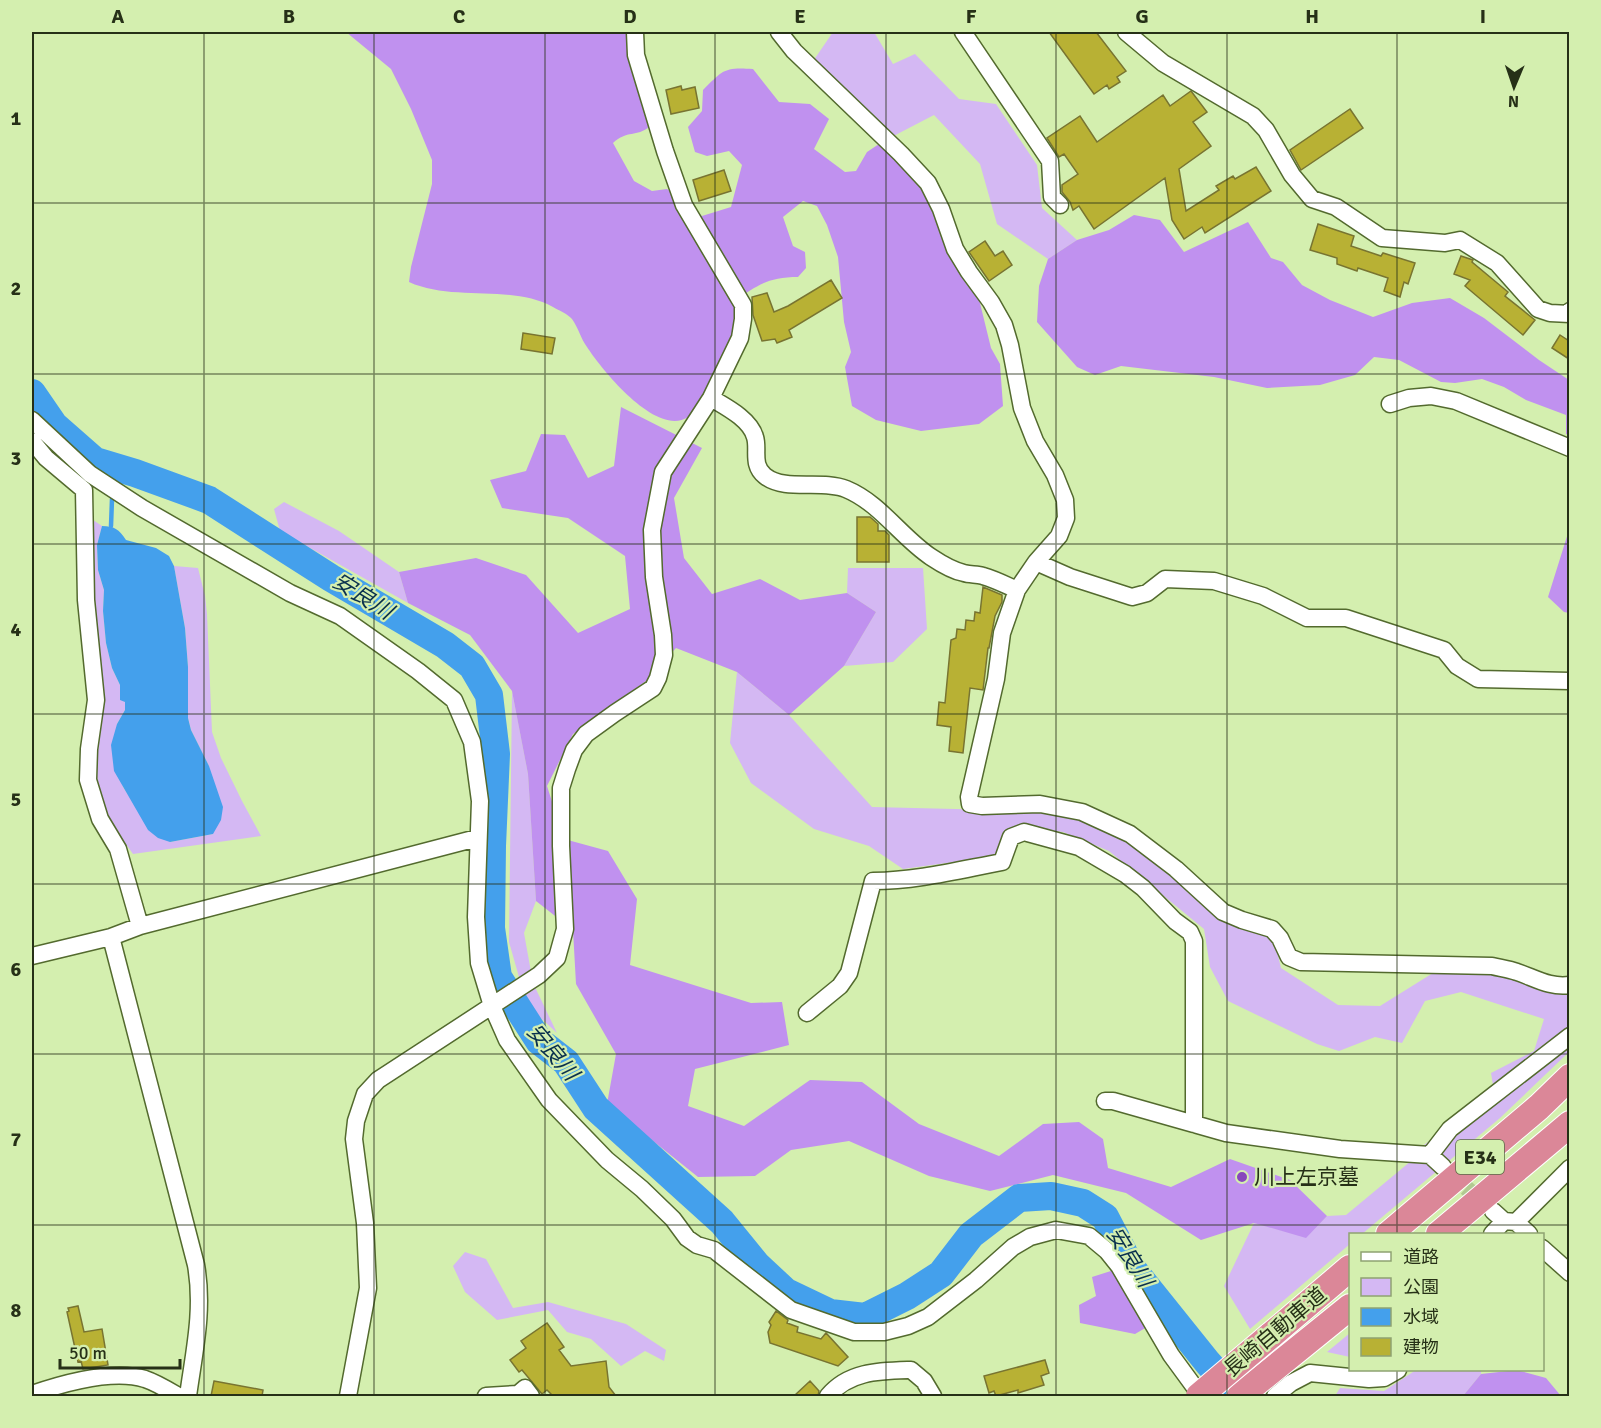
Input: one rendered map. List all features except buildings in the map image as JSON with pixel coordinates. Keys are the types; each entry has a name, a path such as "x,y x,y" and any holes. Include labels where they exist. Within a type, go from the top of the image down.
{"highway":[{"name":"E34","path":"1390,1233 1539,1107 1569,1077"},
{"name":"E34","path":"1440,1233 1569,1124"},
{"name":"長崎自動車道","path":"1200,1396 1349,1269"},
{"name":"長崎自動車道","path":"1240,1396 1349,1308"}],"street":[{"path":"348,1396 368,1288 365,1223 354,1139 356,1121 365,1094 378,1080 539,975 557,958 565,929 561,788 574,750 586,734 653,688 658,678 664,655 654,577 652,530 663,472 711,398 740,338 743,305 684,205 636,55 635,32"},
{"path":"779,32 794,51 928,183 941,209 955,249 1004,325 1022,408 1035,441 1055,475 1065,500 1066,518 1059,536 1036,562 1017,590 1002,633 996,679 969,797 970,804 982,806 1040,804 1082,812 1130,834 1176,869 1223,912 1272,929 1280,938 1289,957 1301,962 1492,966 1518,972 1533,980 1556,986 1569,985"},
{"path":"963,32 1050,161 1052,197 1060,205"},
{"path":"1126,32 1162,63 1252,116 1266,130 1292,175 1312,199 1336,207 1382,238 1445,243 1460,240 1497,263 1538,309 1550,313 1569,314 1569,311"},
{"path":"1390,404 1409,398 1431,396 1456,401 1569,448"},
{"path":"711,398 729,409 751,430 755,438 756,461 765,477 781,483 825,484 845,488 894,523 912,543 933,559 962,573 983,576 1017,590"},
{"path":"32,420 90,474 142,508 290,593 340,616 418,671 454,700 465,721 476,760 480,801 476,917 479,963 492,1006 507,1040 549,1100 607,1160 665,1212 687,1238 697,1245 714,1251 791,1310 854,1332 884,1332 908,1326 928,1317 969,1286 1012,1247 1030,1237 1056,1230 1089,1236 1107,1251 1119,1266 1171,1355 1200,1396"},
{"path":"32,441 46,458 84,490 86,600 96,700 89,749 88,780 100,819 118,849 140,926"},
{"path":"1036,562 1070,577 1132,597 1146,593 1165,579 1214,581 1263,596 1307,618 1346,618 1444,650 1457,666 1478,680 1569,681"},
{"path":"807,1013 840,986 849,973 873,881 946,873 1002,862 1011,837 1024,832 1079,847 1125,874 1143,888 1190,932 1194,941 1194,1124"},
{"path":"32,956 111,937 140,926 477,838"},
{"path":"111,937 196,1265 200,1289 200,1316 188,1396"},
{"path":"1430,1155 1450,1129 1569,1036"},
{"path":"1105,1101 1113,1101 1226,1133 1268,1140 1340,1149 1430,1155 1443,1167"},
{"path":"1493,1233 1504,1218 1569,1167"},
{"path":"1504,1218 1527,1233"},
{"path":"1544,1250 1569,1273"},
{"path":"828,1396 838,1384 859,1375 911,1370 924,1381 933,1396"},
{"path":"1275,1396 1291,1383 1310,1373 1369,1379 1384,1378 1396,1371"},
{"path":"32,1394 63,1384 124,1376 145,1379 178,1396"},
{"path":"486,1396 518,1394 525,1388 531,1396"}],"green space":[{"path":"833,32 874,32 893,64 915,54 959,99 996,104 1037,165 1042,208 1077,240 1048,259 997,224 980,164 934,115 882,142 807,70"},
{"path":"284,502 339,531 399,572 408,603 280,531 274,509"},
{"path":"90,518 102,526 97,545 98,570 104,590 106,643 112,668 120,685 120,699 125,702 125,710 117,724 123,787 170,842 213,834 209,766 191,730 188,718 185,628 174,566 198,568 207,614 212,732 221,758 261,836 133,854 103,812 96,770 104,697 91,634"},
{"path":"848,568 923,568 927,629 893,662 844,666 876,612 847,593"},
{"path":"737,672 789,715 872,807 1044,811 1082,818 1127,839 1224,920 1274,939 1281,968 1338,1005 1380,1006 1433,973 1502,975 1569,990 1569,1052 1500,1118 1363,1233 1349,1233 1349,1245 1250,1329 1224,1286 1254,1223 1306,1237 1327,1216 1346,1215 1411,1161 1420,1148 1493,1085 1491,1073 1534,1051 1544,1019 1461,992 1425,1001 1402,1043 1375,1037 1339,1051 1317,1044 1228,1001 1210,967 1204,929 1109,851 1063,832 1017,827 998,856 903,869 869,846 814,829 751,783 730,743"},
{"path":"512,691 528,774 536,901 524,933 533,983 557,1033 527,1005 509,942"},
{"path":"465,1252 486,1259 513,1308 548,1302 626,1324 666,1350 664,1361 645,1351 621,1366 591,1339 567,1332 548,1310 497,1320 465,1292 453,1266"},
{"path":"1349,1334 1349,1357 1327,1352"},
{"path":"1414,1371 1481,1371 1463,1396 1335,1396 1340,1388 1384,1391"}],"shaded area":[{"path":"346,32 626,32 630,60 649,127 623,136 613,143 634,181 652,191 667,189 702,216 731,207 742,165 729,151 707,156 695,152 688,127 702,111 703,90 725,71 753,69 779,102 810,104 829,119 814,149 845,172 856,171 867,152 882,142 922,183 967,285 978,295 991,348 1000,364 1003,406 979,424 921,431 876,420 852,406 845,367 851,352 844,322 838,257 827,225 817,206 803,201 783,217 793,246 805,252 806,268 798,277 771,280 750,290 735,301 736,312 732,335 707,391 691,415 675,421 661,418 646,410 617,385 585,344 572,319 553,307 519,296 444,291 409,282 432,184 432,160 411,109 391,69"},
{"path":"1134,215 1160,220 1184,252 1248,222 1271,258 1283,262 1302,285 1330,300 1373,317 1412,303 1450,298 1484,318 1569,380 1569,435 1566,434 1566,415 1526,400 1504,387 1482,379 1455,383 1441,382 1399,360 1374,357 1355,375 1320,385 1267,388 1214,377 1121,366 1095,375 1077,367 1037,322 1039,286 1048,259 1077,240 1109,230"},
{"path":"621,407 702,448 674,498 684,558 712,594 760,579 800,600 847,593 876,612 844,666 789,715 737,672 676,648 646,681 573,734 547,786 564,839 608,851 637,899 630,965 751,1003 782,1002 789,1045 695,1069 688,1106 744,1126 810,1080 862,1082 919,1124 999,1156 1043,1124 1079,1122 1103,1139 1108,1168 1171,1187 1230,1159 1290,1180 1327,1216 1306,1238 1254,1223 1201,1240 1126,1193 1053,1175 990,1191 929,1176 849,1141 791,1150 755,1176 698,1177 607,1104 616,1054 576,984 573,930 536,901 528,774 512,691 470,635 408,603 399,572 476,558 526,575 578,633 630,609 625,556 568,518 502,508 490,480 526,471 541,434 565,435 588,478 614,466"},
{"path":"1569,530 1569,613 1564,612 1548,597"},
{"path":"1114,1270 1147,1327 1135,1334 1080,1323 1079,1305 1096,1296 1092,1277"},
{"path":"1521,1371 1546,1378 1561,1396 1463,1396 1481,1374"}],"water":[{"path":"102,526 116,529 126,540 156,548 169,556 174,566 185,628 188,718 191,730 209,766 223,807 221,820 213,834 170,842 158,838 148,830 114,771 111,745 117,724 125,710 125,702 120,700 120,685 112,668 106,643 104,590 98,570 97,545"}],"waterway":[{"name":"安良川","path":"32,393 54,425 95,461 209,500 331,578 445,645 472,666 489,695 496,754 491,928 498,977 539,1041 566,1062 596,1108 722,1222 757,1265 786,1292 830,1313 865,1317 907,1296 941,1274 971,1235 1019,1198 1051,1196 1083,1203 1105,1217 1131,1267 1208,1363 1237,1395 1241,1396"},
{"path":"95,461 119,484"},
{"path":"111,526 112,499"}],"tunnel":[{"path":"1448,1172 1487,1206"}],"place":[{"name":"川上左京墓","path":"1242,1177"}]}
